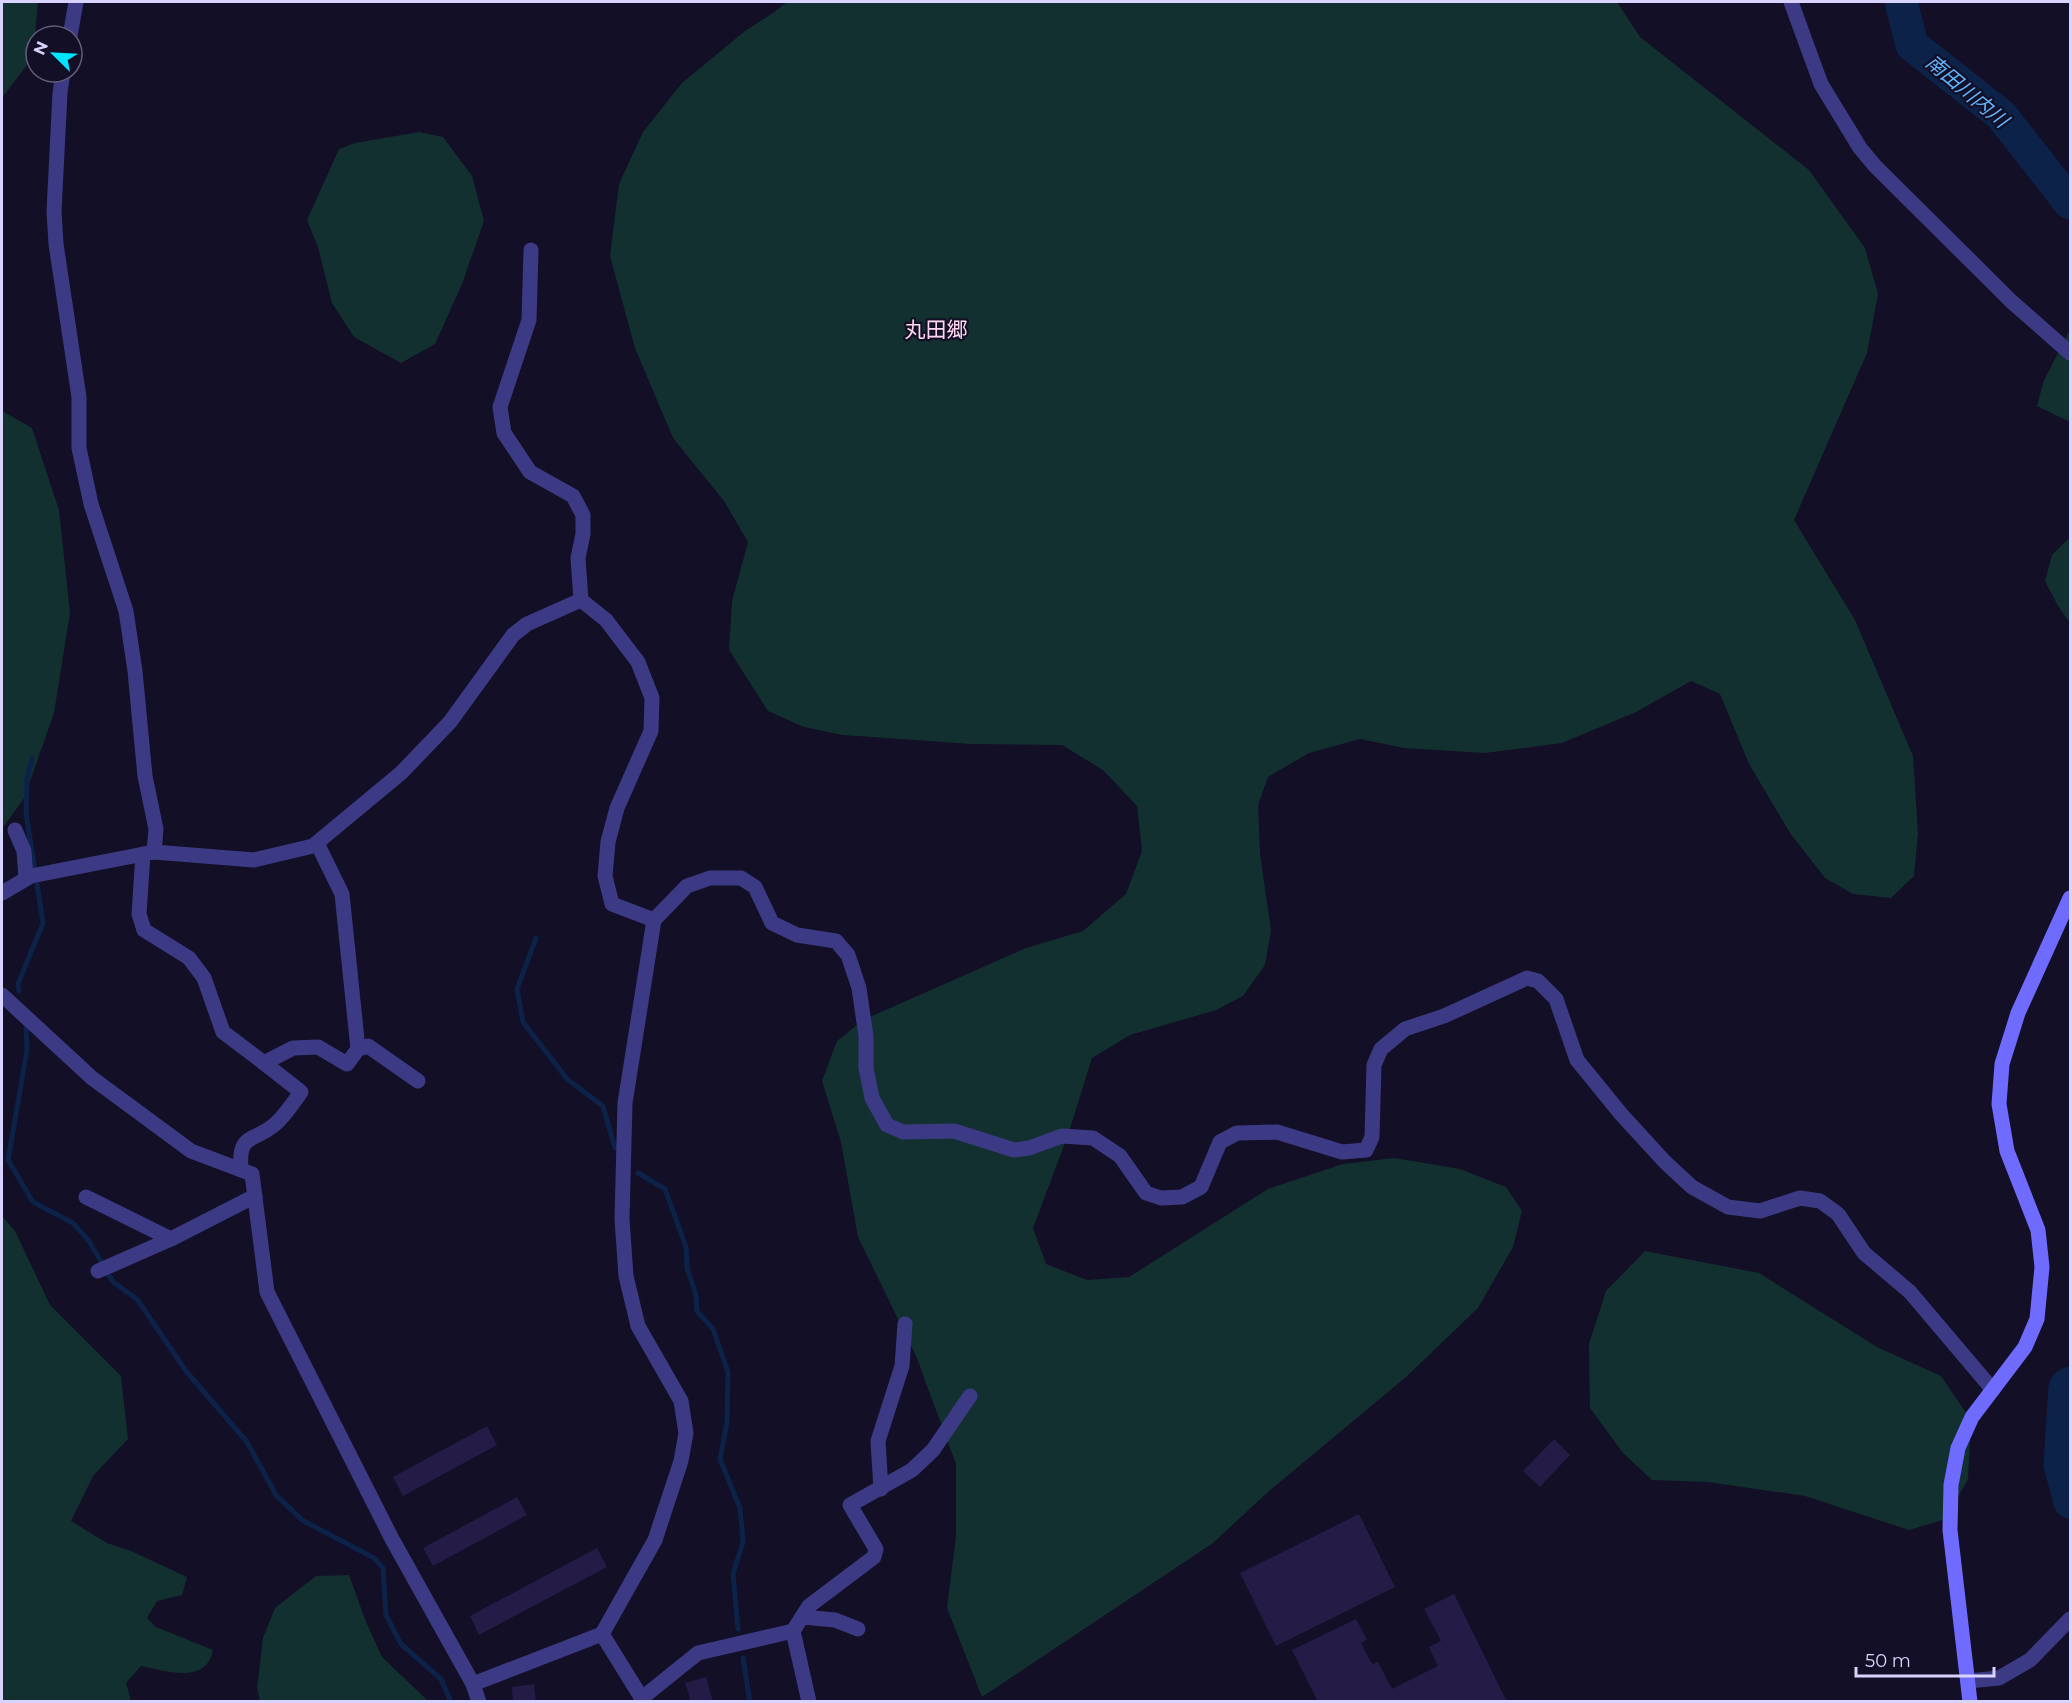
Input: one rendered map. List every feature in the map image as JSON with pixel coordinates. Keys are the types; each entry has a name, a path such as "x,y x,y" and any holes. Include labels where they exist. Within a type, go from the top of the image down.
{"street":[{"path":"72,24 76,2"},
{"path":"1791,2 1821,84 1860,148 1875,166 2012,302 2070,353"},
{"path":"61,84 54,212 56,244 79,397 79,448 91,504 126,611 135,671 145,776 156,830 148,853 139,914 144,930 189,958 204,978 223,1032 301,1092 274,1125 246,1140 240,1154 241,1170"},
{"path":"531,250 529,320 500,407 504,433 530,472 573,496 583,515 583,534 578,558 581,600 606,620 638,662 652,698 651,732 617,808 608,842 605,876 612,904 654,920"},
{"path":"2,893 32,876 148,853 254,860 313,846 401,773 450,722 513,635 527,624 581,600"},
{"path":"15,830 32,876"},
{"path":"317,843 342,894 358,1049"},
{"path":"472,1684 602,1635 655,1540 681,1461 686,1433 681,1401 638,1326 626,1276 622,1219 625,1103 654,920 687,886 710,878 741,878 755,888 772,923 797,935 836,941 848,955 859,988 866,1036 866,1068 872,1098 887,1125 903,1132 954,1131 1014,1150 1029,1149 1062,1136 1093,1138 1120,1156 1146,1192 1161,1198 1182,1197 1201,1187 1220,1142 1237,1133 1277,1132 1342,1152 1366,1150 1372,1137 1374,1065 1381,1049 1405,1029 1444,1016 1527,978 1538,981 1556,999 1577,1060 1621,1114 1665,1162 1692,1187 1728,1207 1760,1211 1800,1198 1820,1201 1838,1214 1864,1253 1910,1292 1993,1390"},
{"path":"1970,1701 1950,1530 1951,1485 1958,1448 1972,1417 2025,1347 2037,1319 2042,1267 2038,1230 2007,1151 1999,1104 2002,1064 2018,1013 2070,898"},
{"path":"3,1001 92,1078 191,1151 252,1174 267,1292 392,1539 472,1684 479,1701"},
{"path":"264,1064 293,1048 318,1047 346,1064 358,1049 368,1046 418,1081"},
{"path":"105,1268 171,1239 255,1196"},
{"path":"86,1197 171,1239"},
{"path":"881,1489 878,1441 902,1366 905,1324"},
{"path":"602,1635 643,1700 698,1653 793,1631 809,1606 874,1557 876,1549 850,1505 912,1470 933,1450 970,1396"},
{"path":"802,1617 835,1620 858,1629"},
{"path":"1968,1681 1999,1678 2030,1660 2070,1621"},
{"path":"793,1631 809,1701"}],"green space":[{"path":"2,2 38,2 36,24 24,24 24,69 2,98"},
{"path":"787,2 1617,2 1640,37 1809,170 1865,248 1878,294 1867,353 1794,520 1855,620 1913,756 1918,833 1914,876 1891,898 1853,894 1825,878 1790,833 1749,764 1720,694 1691,681 1636,712 1562,743 1485,753 1404,748 1360,739 1309,753 1268,777 1258,805 1260,854 1271,930 1265,965 1243,996 1216,1010 1130,1035 1092,1058 1068,1135 1033,1228 1046,1264 1087,1280 1129,1277 1268,1189 1343,1164 1394,1158 1460,1169 1506,1187 1522,1211 1513,1247 1478,1308 1406,1377 1269,1491 1213,1543 982,1697 947,1608 956,1536 956,1464 916,1356 858,1237 841,1142 822,1081 837,1041 863,1020 1026,948 1083,931 1126,894 1142,851 1137,806 1103,770 1062,745 972,744 843,735 804,727 768,711 729,650 732,601 748,542 724,501 673,438 635,348 610,256 619,184 643,132 682,83 745,31"},
{"path":"419,132 443,137 472,176 484,221 462,284 435,344 401,363 354,337 332,303 318,247 307,220 339,149 355,143"},
{"path":"2070,330 2070,422 2037,406 2044,380"},
{"path":"2,411 32,428 59,510 70,613 54,713 24,798 2,829"},
{"path":"2070,537 2070,623 2045,581 2052,555"},
{"path":"2,1216 15,1231 50,1305 121,1376 128,1439 93,1476 71,1521 107,1543 131,1551 187,1577 182,1595 157,1601 147,1618 156,1627 213,1650 209,1661 194,1672 173,1672 141,1666 126,1683 131,1701 2,1701"},
{"path":"1645,1251 1759,1273 1877,1347 1941,1376 1971,1420 1968,1479 1946,1519 1909,1530 1805,1496 1708,1482 1652,1480 1623,1453 1590,1408 1589,1344 1606,1291"},
{"path":"349,1575 382,1657 428,1701 260,1701 257,1688 263,1638 275,1608 316,1576"}],"building":[{"path":"487,1426 497,1445 403,1496 393,1477"},
{"path":"1554,1439 1570,1455 1540,1487 1523,1471"},
{"path":"517,1497 527,1515 433,1566 423,1548"},
{"path":"1359,1514 1395,1587 1276,1646 1240,1573"},
{"path":"597,1548 607,1567 479,1635 470,1616"},
{"path":"1454,1594 1507,1702 1318,1702 1292,1650 1356,1619 1367,1640 1361,1643 1372,1664 1378,1662 1392,1689 1438,1666 1429,1647 1441,1641 1424,1609"},
{"path":"706,1677 713,1702 691,1702 685,1683"},
{"path":"534,1684 536,1702 513,1702 512,1687"}],"waterway":[{"name":"南田川内川","path":"1901,2 1912,45 2001,115 2070,203"},
{"path":"19,991 18,984 43,923 26,813 27,778 32,759"},
{"path":"536,938 517,989 523,1022 567,1079 603,1106 615,1148"},
{"path":"26,1027 27,1050 8,1160 33,1202 73,1223 89,1241 113,1282 137,1299 186,1371 247,1442 276,1495 302,1520 374,1558 383,1568 386,1615 401,1644 441,1679 451,1702"},
{"path":"638,1173 665,1189 686,1247 687,1268 696,1295 697,1311 713,1329 728,1372 727,1422 720,1459 740,1508 743,1542 733,1574 738,1629"},
{"name":"南田川内川","path":"2070,1383 2065,1387 2060,1465 2070,1502"},
{"path":"743,1658 750,1702"}],"district":[{"name":"丸田郷","path":"936,329"}]}
